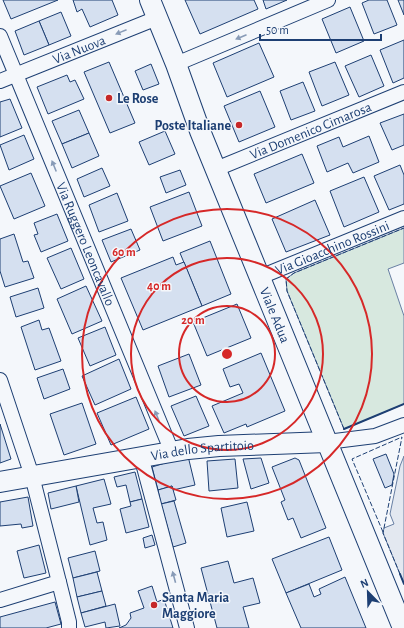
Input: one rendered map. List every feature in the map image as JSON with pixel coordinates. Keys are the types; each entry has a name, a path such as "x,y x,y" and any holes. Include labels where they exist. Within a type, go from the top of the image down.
{"main road":[{"name":"Viale Adua","path":"154,9 216,168 403,628"},
{"name":"Via dello Spartitoio","path":"0,482 141,456 219,446 327,442"}],"street":[{"path":"176,64 328,0"},
{"name":"Via Nuova","path":"0,81 16,75 154,9"},
{"name":"Via Ruggero Leoncavallo","path":"0,36 172,452"},
{"name":"Via Domenico Cimarosa","path":"216,168 404,92"},
{"name":"Via Gioacchino Rossini","path":"260,277 404,218"},
{"path":"0,380 32,476 69,622 69,628"},
{"name":"Via dello Spartitoio","path":"327,442 375,436 404,425"},
{"path":"141,456 188,628"},
{"path":"0,600 59,582"}],"shaded area":[{"path":"404,228 404,263 388,269 404,316 404,404 344,429 287,291 286,279 294,273"},
{"path":"404,456 404,584 383,533 384,528 394,524 390,514 400,466"}],"building":[{"path":"3,0 58,0 11,19"},
{"path":"73,0 112,0 118,15 90,27 82,9 77,12"},
{"path":"185,0 254,0 258,9 200,34"},
{"path":"263,0 287,0 266,9"},
{"path":"369,0 387,0 397,25 374,34 362,3"},
{"path":"398,0 404,0 404,15"},
{"path":"350,7 364,41 336,53 322,19"},
{"path":"61,12 71,36 49,45 39,21"},
{"path":"39,21 49,45 24,55 15,31"},
{"path":"404,40 404,78 393,83 380,50"},
{"path":"259,43 274,77 227,97 213,63"},
{"path":"371,55 384,86 359,97 345,66"},
{"name":"Le Rose","path":"109,62 135,123 110,133 84,72"},
{"path":"335,62 349,95 322,106 309,72"},
{"path":"151,64 159,84 143,90 135,71"},
{"path":"67,75 70,82 75,80 84,99 48,114 37,87"},
{"path":"303,82 315,111 291,120 280,91"},
{"path":"260,91 275,127 239,142 224,106"},
{"path":"10,99 22,128 0,137 0,102"},
{"path":"79,110 89,133 62,144 52,121"},
{"path":"404,114 404,145 392,150 380,123"},
{"path":"165,131 175,154 149,165 139,142"},
{"path":"89,133 99,156 72,168 62,144"},
{"path":"24,135 34,159 9,170 0,145"},
{"path":"369,136 379,162 353,173 348,163 327,172 317,146 339,137 343,147"},
{"path":"302,154 314,183 266,203 254,174"},
{"path":"400,165 404,175 404,204 389,210 374,176"},
{"path":"102,168 110,186 84,197 77,179"},
{"path":"180,170 186,185 166,193 160,177"},
{"path":"31,173 45,206 14,219 0,186"},
{"path":"364,177 379,212 344,227 330,191"},
{"path":"189,192 202,226 163,241 150,207"},
{"path":"117,193 128,221 99,232 89,205"},
{"path":"315,200 330,235 286,252 272,219"},
{"path":"57,214 68,241 41,252 34,235 38,234 34,223"},
{"path":"131,229 140,250 111,262 102,240"},
{"path":"14,234 23,262 28,261 34,278 5,287 0,271 0,239"},
{"path":"210,241 231,294 202,306 180,253"},
{"path":"71,248 84,279 61,289 47,258"},
{"path":"173,257 176,265 184,262 202,306 143,330 121,278"},
{"path":"86,286 102,321 72,334 57,299"},
{"path":"38,288 44,308 16,317 10,297"},
{"path":"237,304 251,338 207,356 193,322"},
{"path":"39,320 42,330 49,328 61,361 35,370 21,327"},
{"path":"105,327 116,355 90,366 78,338"},
{"path":"261,353 285,411 247,427 246,424 224,433 212,406 243,393 239,384 230,387 223,369"},
{"path":"189,354 201,385 169,397 158,366"},
{"path":"119,359 131,389 95,405 82,376"},
{"path":"63,369 70,389 44,399 37,378"},
{"path":"196,396 209,426 184,436 171,406"},
{"path":"136,397 149,429 111,445 97,413"},
{"path":"82,403 96,444 64,455 50,414"},
{"path":"0,424 11,459 0,463"},
{"path":"386,454 394,474 392,485 385,488 373,459"},
{"path":"188,456 195,485 173,490 172,486 158,490 152,467"},
{"path":"261,458 269,483 251,489 243,459"},
{"path":"295,458 299,460 326,528 301,538 293,518 288,520 281,502 285,500 272,467"},
{"path":"235,459 238,488 209,491 207,461"},
{"path":"135,472 142,499 130,502 126,485 117,487 114,477"},
{"path":"104,479 111,504 93,508 97,523 103,522 107,540 90,545 76,486"},
{"path":"76,486 79,502 51,509 48,493"},
{"path":"172,486 176,500 161,504 158,490"},
{"path":"28,497 33,526 22,528 21,524 0,526 0,502"},
{"path":"142,499 149,527 126,533 120,509 131,506 130,502"},
{"path":"174,501 186,543 173,547 161,504"},
{"path":"247,502 254,531 227,537 221,508"},
{"path":"152,535 155,545 145,548 143,538"},
{"path":"329,537 342,570 286,593 272,559"},
{"path":"39,545 46,573 24,578 17,551"},
{"path":"95,551 100,571 73,578 68,558"},
{"path":"228,561 234,583 253,578 260,603 243,607 249,628 217,628 201,568"},
{"path":"97,572 102,591 77,597 73,578"},
{"path":"345,577 366,628 301,628 286,593 309,584 314,597 321,594 319,589"},
{"name":"Santa Maria Maggiore","path":"152,586 157,602 164,599 173,628 119,628 126,625 131,618 130,613 144,608 138,591"},
{"path":"102,591 106,606 81,613 77,597"},
{"path":"55,602 61,624 46,628 0,628 0,617"},
{"path":"115,604 120,626 106,628 105,622 85,627 81,613"}],"fence":[{"path":"344,429 287,291 286,279 294,273 404,228"},
{"path":"383,532 352,459 402,437"},
{"path":"400,574 383,533 402,437"}],"wall":[{"path":"344,429 404,404"},
{"path":"400,574 404,584"}],"place":[{"name":"Le Rose","path":"109,98"},
{"name":"Poste Italiane","path":"239,125"},
{"name":"Santa Maria Maggiore","path":"154,605"}]}
